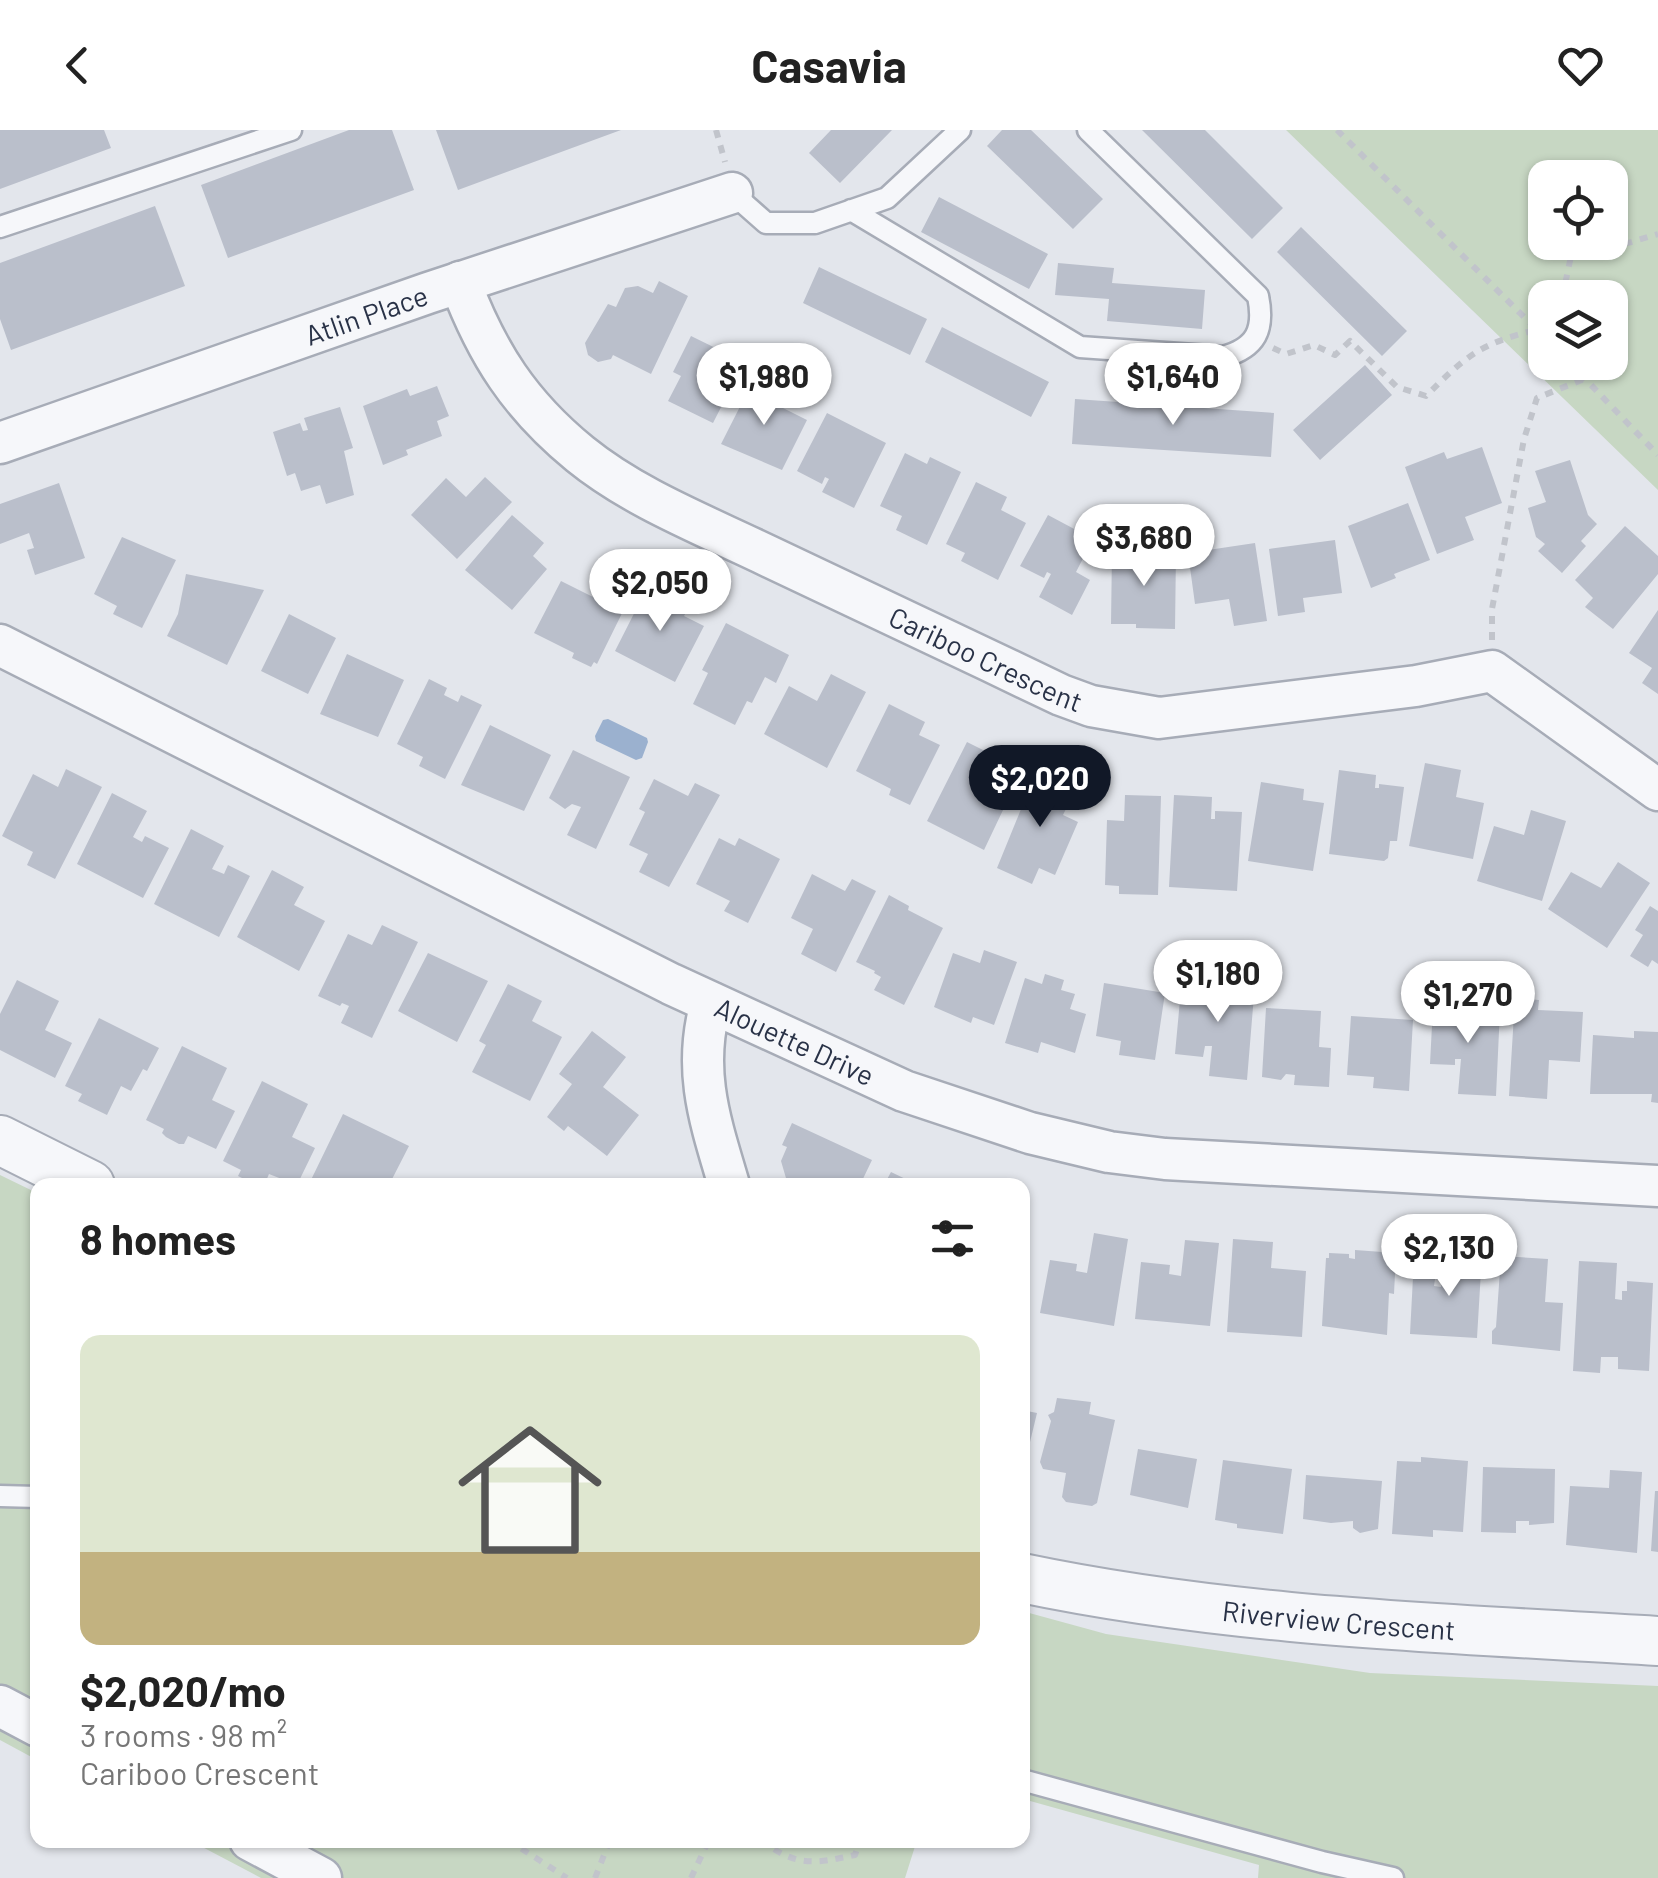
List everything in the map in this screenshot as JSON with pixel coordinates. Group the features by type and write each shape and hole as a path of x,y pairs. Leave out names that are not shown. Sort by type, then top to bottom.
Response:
{"street":[{"name":"Atlin Place","path":"0,443 460,282 732,194"},
{"name":"Cariboo Crescent","path":"460,282 480,334 523,399 581,455 608,474 696,521 1076,700 1159,718 1416,686 1492,671"},
{"name":"Alouette Drive","path":"0,645 710,1003 920,1097 1030,1134 1109,1152 1184,1160 1658,1186"},
{"path":"1492,671 1658,790"},
{"path":"710,1003 702,1035 704,1090 727,1178"},
{"path":"0,1140 76,1178"},
{"name":"Riverview Crescent","path":"1030,1579 1173,1605 1274,1616 1658,1642"},
{"path":"0,1706 30,1722"},
{"path":"265,1848 322,1878"}],"lane":[{"path":"0,227 291,130"},
{"path":"732,194 766,223 815,223 887,198 960,130"},
{"path":"851,210 1080,347 1223,358 1244,352 1259,332 1262,314 1258,296 1088,130"},
{"path":"0,1496 30,1497"},
{"path":"1030,1782 1393,1878"}],"path":[{"path":"1337,130 1528,322"},
{"path":"1628,243 1649,240 1658,234"},
{"path":"1253,339 1286,354 1314,346 1335,355 1350,341 1397,387 1426,396 1460,362 1498,339 1528,332"},
{"path":"1492,671 1492,609 1524,438 1536,398 1581,380"},
{"path":"1585,380 1658,455"},
{"path":"520,1848 567,1878"},
{"path":"595,1878 607,1848"},
{"path":"691,1878 705,1848"},
{"path":"771,1848 811,1864 855,1855 857,1848"}],"green space":[{"path":"1286,130 1658,130 1658,490 1544,380 1628,380 1628,280 1528,280 1528,364"},
{"path":"0,1175 30,1190 30,1756 0,1740"},
{"path":"1030,1613 1106,1634 1370,1673 1658,1686 1658,1878 1258,1878 1259,1865 1030,1801"},
{"path":"204,1848 914,1848 905,1878 261,1878"}],"water":[{"path":"783,361 802,367 808,374 808,386 787,391 768,379 768,366"},
{"path":"603,720 647,738 642,758 636,760 596,741"}],"building":[{"path":"0,130 104,130 111,148 0,189"},
{"path":"349,130 392,130 414,190 228,258 201,185"},
{"path":"436,130 621,130 458,190"},
{"path":"831,130 892,130 840,183 809,153"},
{"path":"1002,130 1031,130 1103,199 1073,229 987,146"},
{"path":"1142,130 1205,130 1283,208 1252,239"},
{"path":"939,197 1048,254 1029,289 921,232"},
{"path":"155,206 185,286 11,350 0,319 0,263"},
{"path":"1301,227 1407,331 1382,356 1277,252"},
{"path":"1058,263 1114,268 1112,283 1205,290 1202,329 1107,321 1109,299 1055,295"},
{"path":"819,267 927,319 910,355 803,303"},
{"path":"659,281 688,296 651,374 613,355 598,362 588,355 585,343 608,304 616,307 625,288 638,286 653,293"},
{"path":"942,327 1049,382 1031,417 925,362"},
{"path":"691,336 744,362 713,423 668,401 681,376 673,372"},
{"path":"1365,365 1392,395 1320,460 1293,430"},
{"path":"753,381 786,398 781,407 807,420 782,470 721,444"},
{"path":"437,386 449,416 437,421 442,436 406,450 408,455 383,465 363,406 407,389 410,396"},
{"path":"1075,399 1274,413 1271,457 1072,444"},
{"path":"340,407 353,448 344,451 354,495 326,504 320,485 301,491 295,473 287,476 273,432 300,423 303,431 308,430 304,418"},
{"path":"827,413 886,443 854,508 822,492 829,479 825,477 822,484 797,471"},
{"path":"1482,447 1502,503 1465,517 1474,540 1437,554 1405,467 1444,452 1447,459"},
{"path":"905,453 927,464 930,457 961,472 927,545 896,530 902,516 880,506"},
{"path":"1570,460 1588,515 1597,524 1581,541 1586,546 1562,573 1538,551 1545,544 1536,537 1528,508 1546,502 1535,471"},
{"path":"485,477 512,502 457,559 411,515 446,478 466,497"},
{"path":"976,482 1007,497 1001,510 1026,523 998,580 961,561 965,553 946,544"},
{"path":"59,483 85,558 35,575 27,550 34,548 29,533 0,544 0,504"},
{"path":"1408,503 1430,560 1371,588 1348,526"},
{"path":"512,515 544,543 533,556 547,569 512,610 465,570"},
{"path":"1048,515 1093,539 1076,572 1090,580 1072,615 1039,597 1051,574 1047,572 1044,578 1020,566"},
{"path":"1625,526 1658,556 1658,574 1613,629 1585,607 1593,598 1575,580"},
{"path":"122,537 176,560 142,628 113,614 117,606 94,594"},
{"path":"1335,540 1342,593 1303,598 1305,612 1278,616 1269,549"},
{"path":"1255,543 1267,621 1234,626 1229,599 1195,604 1188,553"},
{"path":"1112,551 1176,552 1175,629 1111,624"},
{"path":"186,574 264,590 227,665 167,636 178,614"},
{"path":"601,580 631,595 597,664 594,662 591,667 572,658 574,653 534,633 561,581 593,597"},
{"path":"649,584 690,605 684,616 704,626 675,682 615,651"},
{"path":"1658,610 1658,694 1642,683 1652,668 1629,653"},
{"path":"289,614 336,638 308,694 261,671"},
{"path":"726,623 789,655 776,683 765,677 735,725 693,704 708,673 702,670"},
{"path":"347,654 404,680 378,737 320,714"},
{"path":"831,674 866,692 827,768 764,734 789,686 817,701"},
{"path":"429,679 447,688 444,695 458,702 461,695 482,705 445,779 419,766 423,757 397,744"},
{"path":"889,704 925,722 919,735 940,745 910,805 889,795 891,789 856,771"},
{"path":"490,725 551,755 524,811 461,785"},
{"path":"967,742 999,758 985,785 996,790 1000,782 1013,789 984,850 927,821"},
{"path":"573,750 630,777 596,849 567,835 581,807 572,804 565,809 549,798"},
{"path":"1425,763 1461,770 1456,797 1484,803 1473,859 1409,846"},
{"path":"66,769 102,787 55,879 27,865 33,852 2,836 33,774 58,787"},
{"path":"1037,770 1076,788 1063,815 1078,822 1055,875 1039,868 1032,884 997,868"},
{"path":"1339,770 1376,775 1375,788 1379,784 1404,787 1397,841 1390,841 1384,861 1329,854"},
{"path":"654,779 688,796 695,783 720,795 669,887 639,872 648,854 629,845 645,812 639,809"},
{"path":"1261,782 1304,789 1303,800 1324,803 1313,871 1248,861"},
{"path":"112,793 147,811 133,837 142,842 145,836 169,848 143,898 77,864"},
{"path":"1125,795 1161,796 1158,895 1119,894 1119,886 1105,885 1107,820 1124,821"},
{"path":"1174,795 1212,797 1211,819 1215,819 1215,811 1242,812 1237,891 1169,887"},
{"path":"1531,810 1566,821 1542,901 1477,881 1494,826 1524,835"},
{"path":"191,829 224,846 212,869 224,874 228,865 250,876 219,937 154,904"},
{"path":"719,838 735,846 739,838 780,859 748,923 724,911 730,901 696,884"},
{"path":"1618,862 1650,883 1607,948 1548,909 1571,872 1601,888"},
{"path":"272,870 304,887 294,905 325,921 299,971 237,937"},
{"path":"812,874 845,891 852,879 876,891 836,972 801,954 813,929 791,918"},
{"path":"889,895 943,928 904,1005 874,990 881,977 856,962"},
{"path":"1650,906 1658,911 1658,964 1652,960 1648,967 1630,956 1643,935 1635,930"},
{"path":"382,925 418,942 372,1038 341,1023 349,1006 318,996 348,934 372,945"},
{"path":"984,950 1017,962 994,1025 973,1017 971,1023 934,1007 953,953 980,963"},
{"path":"428,953 488,981 457,1042 398,1011"},
{"path":"1045,974 1064,980 1061,990 1075,994 1070,1009 1086,1014 1075,1053 1041,1042 1038,1053 1005,1043 1025,978 1042,984"},
{"path":"1196,978 1255,983 1247,1080 1209,1076 1212,1046 1205,1046 1203,1057 1175,1054 1181,989 1195,990"},
{"path":"17,980 59,1001 45,1030 72,1043 55,1078 0,1050 0,1014"},
{"path":"1104,983 1165,993 1155,1060 1119,1055 1121,1041 1096,1036"},
{"path":"508,984 542,1001 532,1021 562,1037 530,1101 472,1072 486,1045 479,1041"},
{"path":"1515,998 1539,1000 1538,1010 1583,1012 1580,1062 1549,1060 1547,1099 1509,1096"},
{"path":"1433,1006 1500,1010 1496,1096 1458,1094 1461,1059 1455,1059 1455,1065 1430,1064"},
{"path":"1266,1008 1321,1011 1319,1047 1331,1048 1329,1087 1294,1085 1295,1075 1286,1074 1281,1080 1262,1077"},
{"path":"1351,1016 1413,1020 1409,1091 1373,1088 1374,1077 1347,1075"},
{"path":"99,1018 159,1048 131,1091 121,1086 107,1115 78,1101 82,1094 65,1086"},
{"path":"592,1031 626,1057 603,1087 639,1115 607,1156 568,1126 564,1131 547,1117 572,1084 559,1074"},
{"path":"1634,1031 1658,1032 1658,1103 1651,1102 1652,1094 1590,1094 1593,1035 1634,1038"},
{"path":"182,1046 227,1068 212,1100 235,1111 216,1149 188,1136 184,1144 179,1144 162,1133 164,1129 146,1120"},
{"path":"262,1081 308,1104 292,1137 315,1148 300,1178 269,1174 267,1178 242,1178 238,1176 241,1170 223,1161"},
{"path":"343,1114 409,1146 393,1178 312,1178"},
{"path":"792,1123 872,1160 863,1178 786,1178 781,1161 787,1147 782,1145"},
{"path":"1094,1233 1128,1239 1114,1326 1040,1313 1050,1260 1077,1264 1076,1271 1087,1273"},
{"path":"1233,1239 1273,1242 1271,1268 1306,1271 1302,1337 1227,1332"},
{"path":"1185,1240 1219,1243 1210,1326 1135,1319 1141,1262 1170,1265 1169,1274 1181,1276"},
{"path":"1355,1250 1396,1253 1387,1335 1322,1326 1326,1258 1329,1253 1349,1254 1349,1258 1355,1259"},
{"path":"1444,1252 1482,1254 1477,1338 1410,1334 1413,1277 1435,1279 1434,1286 1441,1287"},
{"path":"1501,1256 1548,1259 1545,1302 1563,1303 1560,1351 1492,1344"},
{"path":"1579,1261 1617,1263 1615,1299 1622,1300 1627,1281 1653,1283 1649,1371 1618,1369 1618,1357 1601,1357 1600,1373 1573,1371"},
{"path":"1057,1398 1091,1402 1089,1414 1115,1420 1097,1503 1092,1506 1066,1502 1062,1497 1066,1473 1043,1469 1040,1462 1051,1421 1048,1415 1054,1412"},
{"path":"1030,1412 1037,1413 1030,1442"},
{"path":"1138,1449 1197,1459 1188,1508 1130,1495"},
{"path":"1421,1457 1468,1461 1463,1532 1433,1530 1433,1537 1392,1534 1397,1461 1421,1462"},
{"path":"1223,1460 1292,1469 1283,1534 1237,1528 1237,1524 1215,1520"},
{"path":"1483,1467 1555,1469 1554,1523 1529,1525 1529,1521 1516,1521 1516,1533 1481,1532"},
{"path":"1610,1470 1642,1472 1637,1553 1566,1545 1570,1486 1609,1488"},
{"path":"1306,1475 1382,1481 1378,1529 1360,1533 1353,1528 1353,1521 1303,1519"},
{"path":"1658,1491 1658,1552 1651,1551"}]}
